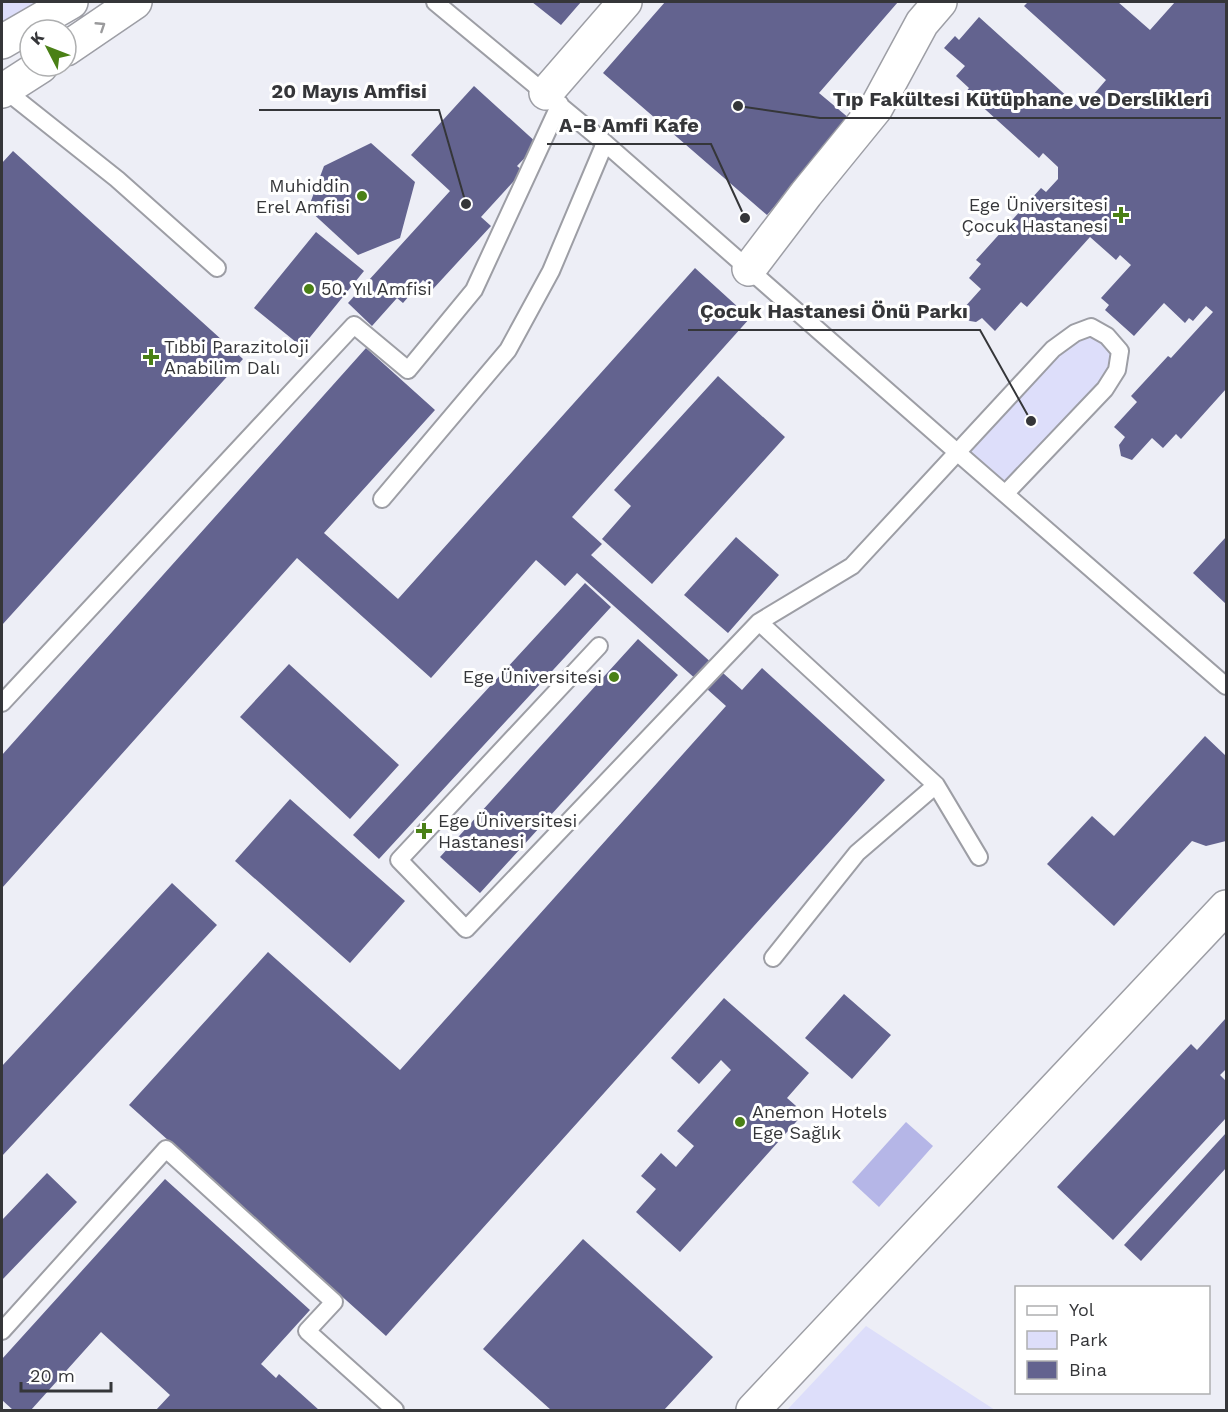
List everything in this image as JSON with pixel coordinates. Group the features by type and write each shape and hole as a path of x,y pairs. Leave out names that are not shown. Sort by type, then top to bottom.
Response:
{"street":[{"path":"2,42 71,2"},
{"path":"78,41 135,2"},
{"path":"553,99 625,2"},
{"path":"749,269 876,108 922,22 940,2"},
{"path":"3,91 23,78"},
{"path":"753,1410 1227,907"}],"lane":[{"path":"435,2 605,143 1227,686"},
{"path":"3,91 117,179 217,268"},
{"path":"2,703 354,324 408,370 474,290 553,99"},
{"path":"382,499 508,350 551,271 605,143"},
{"path":"599,646 399,860 466,929 759,622 852,566 1053,349 1075,333 1091,327 1107,336 1120,351 1117,370 1105,389 1005,494"},
{"path":"759,622 936,785 979,857"},
{"path":"772,958 857,853 936,785"},
{"path":"2,1331 166,1149 334,1302 308,1331 395,1410"}],"green space":[{"path":"2,2 38,2 2,26"},
{"path":"1075,333 1107,336 1117,370 1005,494 958,453"},
{"path":"866,1326 995,1410 787,1410"}],"water":[{"path":"906,1122 933,1146 879,1207 852,1182"}],"building":[{"path":"532,2 581,2 561,25"},
{"path":"665,2 898,2 819,93 850,119 767,215 603,73"},
{"name":"Ege Üniversitesi Çocuk Hastanesi","path":"1028,2 1118,2 1150,30 1175,2 1226,2 1226,389 1181,439 1176,434 1163,448 1152,438 1132,460 1121,456 1119,445 1125,437 1114,427 1137,402 1131,396 1168,356 1171,358 1213,312 1206,306 1193,321 1189,318 1185,323 1164,303 1134,336 1105,310 1109,305 1101,298 1131,265 1120,255 1116,260 1090,237 1027,307 1021,302 995,331 982,318 976,322 970,321 963,314 963,309 981,289 969,278 981,264 976,260 1041,188 1046,192 1058,179 1058,167 1043,153 1039,158 966,92 969,88 956,76 965,66 944,48 955,36 959,40 979,17 1081,109 1106,80 1024,6"},
{"path":"474,86 538,144 517,166 523,171 481,217 491,226 433,289 423,280 403,303 397,298 372,326 348,303 450,191 411,155"},
{"name":"Muhiddin Erel Amfisi","path":"371,143 415,182 400,238 358,255 308,209 324,166"},
{"path":"13,151 243,359 2,625 2,163"},
{"name":"50. Yıl Amfisi","path":"316,232 364,271 302,347 254,308"},
{"path":"695,268 750,318 572,517 602,544 591,555 742,690 762,668 885,780 386,1336 129,1105 268,952 400,1070 726,706 577,573 565,586 536,560 431,678 297,558 2,888 2,755 366,348 435,410 324,533 398,599"},
{"path":"718,376 785,437 652,584 602,539 631,506 614,490"},
{"path":"736,537 779,575 728,633 684,595"},
{"path":"1226,537 1226,604 1193,573"},
{"path":"585,583 611,607 379,859 353,835"},
{"path":"638,639 678,675 480,893 440,857"},
{"path":"289,664 399,765 350,819 240,717"},
{"path":"1205,736 1226,756 1226,841 1206,846 1192,841 1114,926 1047,864 1092,816 1114,836"},
{"path":"290,799 405,901 350,963 235,861"},
{"path":"172,883 217,925 2,1156 2,1066"},
{"path":"844,994 891,1035 852,1079 805,1038"},
{"name":"Anemon Hotels Ege Sağlık","path":"724,998 809,1073 787,1098 804,1113 680,1252 636,1212 656,1189 641,1176 661,1153 676,1167 694,1146 677,1131 731,1070 721,1060 699,1084 671,1058"},
{"path":"1226,1018 1226,1069 1220,1075 1226,1081 1226,1118 1113,1240 1057,1187 1191,1044 1197,1050"},
{"path":"1226,1133 1226,1168 1141,1261 1124,1245"},
{"path":"47,1173 77,1202 2,1280 2,1220"},
{"path":"165,1179 310,1310 261,1364 276,1378 279,1374 319,1410 156,1410 170,1395 101,1332 31,1410 13,1410 2,1400 2,1359"},
{"path":"583,1239 713,1357 664,1410 551,1410 483,1349"}],"place":[{"name":"Tıp Fakültesi Kütüphane ve Derslikleri","path":"738,106"},
{"name":"Muhiddin Erel Amfisi","path":"362,196"},
{"name":"20 Mayıs Amfisi","path":"466,204"},
{"name":"Ege Üniversitesi Çocuk Hastanesi","path":"1121,215"},
{"name":"A-B Amfi Kafe","path":"745,218"},
{"name":"50. Yıl Amfisi","path":"309,289"},
{"name":"Tıbbi Parazitoloji Anabilim Dalı","path":"151,357"},
{"name":"Çocuk Hastanesi Önü Parkı","path":"1031,421"},
{"name":"Ege Üniversitesi","path":"614,677"},
{"name":"Ege Üniversitesi Hastanesi","path":"424,831"},
{"name":"Anemon Hotels Ege Sağlık","path":"740,1122"}]}
